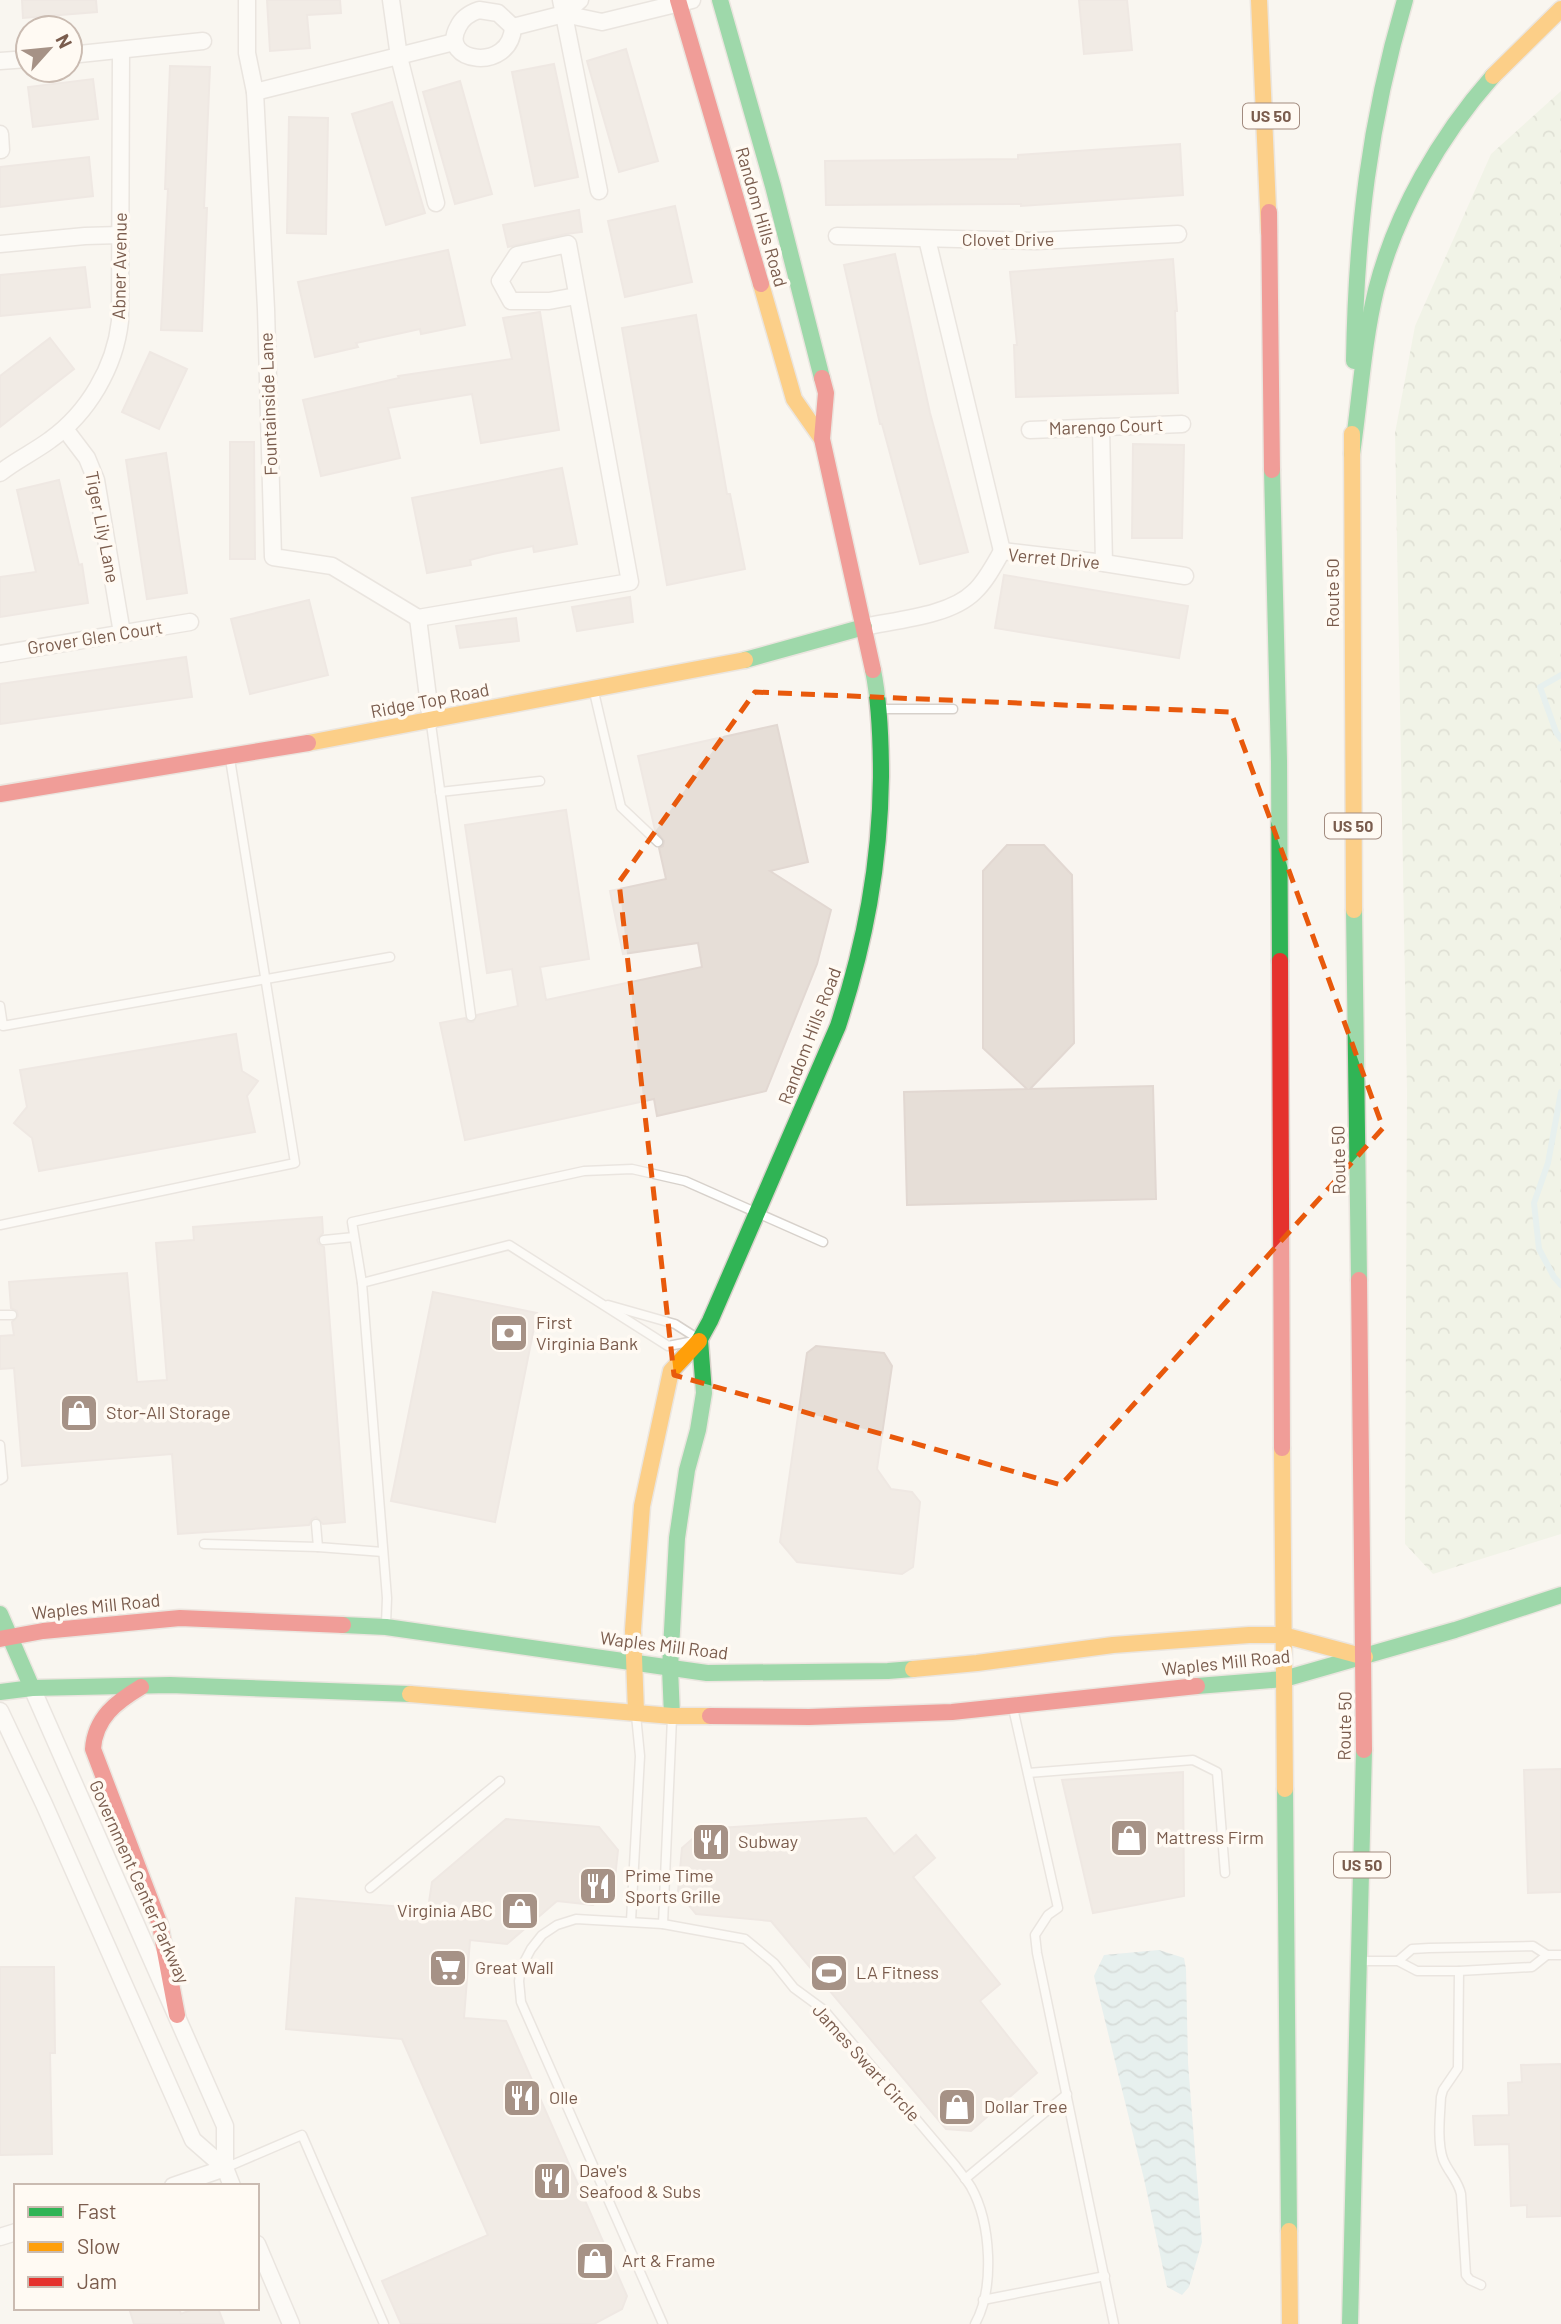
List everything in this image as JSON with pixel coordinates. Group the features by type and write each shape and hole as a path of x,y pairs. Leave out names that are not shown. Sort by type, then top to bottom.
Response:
{"main road":[{"name":"Random Hills Road","path":"636,1712 633,1630 642,1506 671,1371 700,1340 817,1078 853,980 870,908 880,827 881,745 875,680 821,439 827,393 773,186 720,0"},
{"path":"1259,0 1269,232"},
{"name":"US 50","path":"1274,0 1269,232 1274,608 1279,761 1283,1635 1290,2324"},
{"name":"Route 50","path":"1350,2324 1365,1657 1353,831 1352,454 1355,289 1363,192 1381,92 1405,0"},
{"name":"Random Hills Road","path":"683,1 794,399 821,439"},
{"path":"1352,454 1377,289 1409,205 1443,142 1475,96 1514,53 1561,9"},
{"name":"Ridge Top Road","path":"0,794 431,721 734,663 864,628"},
{"name":"Random Hills Road","path":"672,1716 670,1668 677,1538 687,1470 698,1430 704,1393 700,1340"},
{"name":"Waples Mill Road","path":"0,1692 32,1688 144,1685 345,1690 672,1716 891,1716 1284,1679 1365,1657 1561,1595"},
{"name":"Government Center Parkway","path":"0,1614 6,1637 32,1688"},
{"name":"Waples Mill Road","path":"6,1637 180,1618 256,1619 386,1626 670,1668 736,1673 888,1671 1113,1645 1249,1635 1283,1635 1365,1657"},
{"path":"144,1685 122,1697 107,1711 93,1738 93,1749 160,1925 177,2015"}],"street":[{"name":"Fountainside Lane","path":"247,0 247,52 255,92 266,309 273,556 332,566 418,618"},
{"path":"391,0 398,57 436,203"},
{"path":"513,27 580,0"},
{"path":"563,7 602,22 683,1"},
{"path":"563,7 600,191"},
{"path":"479,10 498,13 513,27 513,34 506,47 490,57 467,56 454,43 460,23 479,10"},
{"path":"84,54 203,41"},
{"path":"255,92 454,43"},
{"name":"Abner Avenue","path":"0,473 65,429 95,392 115,348 120,321 121,50"},
{"name":"Clovet Drive","path":"837,236 1037,241 1178,234"},
{"path":"0,244 120,235"},
{"path":"927,239 1002,551"},
{"path":"431,721 418,618 630,582 568,244 517,256 500,281 511,301 549,301 576,296"},
{"name":"Marengo Court","path":"1030,430 1182,424"},
{"path":"1101,427 1104,563"},
{"name":"Tiger Lily Lane","path":"65,429 87,458 96,480 122,633"},
{"name":"Verret Drive","path":"864,628 945,610 972,594 1002,551 1185,576"},
{"name":"Grover Glen Court","path":"0,654 191,622"},
{"name":"Government Center Parkway","path":"32,1688 225,2126 225,2168 231,2184"},
{"name":"Government Center Parkway","path":"0,1711 193,2140 225,2168"},
{"path":"179,2184 225,2168"},
{"path":"259,2249 291,2324"}],"lane":[{"path":"594,689 621,807 658,842"},
{"path":"878,709 953,709"},
{"path":"431,721 471,1016"},
{"path":"0,1226 295,1163 229,757"},
{"path":"440,792 540,780"},
{"path":"0,1006 3,1026 390,957"},
{"path":"386,1626 387,1598 362,1283 352,1222 584,1171 632,1169 685,1181 824,1242"},
{"path":"324,1240 354,1237"},
{"path":"362,1283 509,1245 668,1346 700,1340"},
{"path":"598,1302 675,1324 700,1340"},
{"path":"0,1315 12,1315"},
{"path":"0,1445 4,1478 0,1480"},
{"path":"316,1524 318,1548"},
{"path":"204,1544 383,1552"},
{"path":"1012,1705 1058,1908 1048,1915 1035,1935 1114,2324"},
{"path":"631,1921 640,1756 636,1712"},
{"path":"663,1924 672,1716"},
{"path":"1028,1773 1193,1760 1217,1772 1225,1873"},
{"path":"370,1888 500,1782"},
{"name":"James Swart Circle","path":"663,2324 526,2013 520,1992 521,1968 531,1949 542,1935 558,1925 576,1919 663,1924 745,1939 759,1950 794,1988 824,2010 956,2165 972,2189 981,2216 988,2268 984,2300 975,2324"},
{"path":"1398,1961 1412,1949 1429,1948 1533,1946 1547,1955 1561,1955"},
{"path":"1360,1961 1398,1961 1417,1971 1459,1971 1532,1967 1547,1955"},
{"path":"1459,1971 1458,2068 1441,2097 1441,2151 1458,2182 1461,2194 1466,2274 1470,2280 1481,2285"},
{"path":"965,2179 1067,2094"},
{"path":"225,2168 302,2136 384,2324"},
{"path":"984,2300 1105,2276"}],"highlighted area":[{"path":"755,692 1231,712 1383,1128 1061,1485 674,1375 619,882"}],"green space":[{"path":"1561,91 1561,1534 1433,1574 1405,1544 1407,1092 1395,433 1415,326 1491,154"}],"water":[{"path":"1159,1950 1184,1958 1186,1969 1188,2063 1202,2242 1189,2287 1182,2295 1167,2287 1144,2179 1094,1976 1104,1955"}],"building":[{"path":"22,0 96,0 97,12 23,14"},
{"path":"267,0 340,0 341,13 307,15 310,48 270,51"},
{"path":"1079,0 1127,0 1132,50 1084,54"},
{"path":"626,49 658,161 619,172 587,61"},
{"path":"554,64 578,177 535,186 512,72"},
{"path":"170,66 210,67 202,331 161,330 168,189 165,189"},
{"path":"93,79 98,119 33,127 28,87 84,84 84,80"},
{"path":"460,81 492,194 455,204 423,92"},
{"path":"392,102 425,213 386,225 352,114"},
{"path":"289,117 328,118 326,234 287,233"},
{"path":"1180,144 1183,195 1021,206 826,205 825,161 1018,159 1018,155"},
{"path":"89,157 93,196 0,207 0,167"},
{"path":"675,206 692,282 625,297 608,221"},
{"path":"579,210 582,232 508,247 503,225"},
{"path":"448,250 465,325 421,334 420,329 356,343 358,347 315,357 298,282"},
{"path":"895,254 930,413 968,552 920,564 880,424 844,265"},
{"path":"1173,259 1178,393 1016,397 1014,345 1017,345 1010,272"},
{"path":"85,267 90,307 0,316 0,275"},
{"path":"540,312 559,430 481,443 472,394 388,408 400,458 321,476 303,400 399,378 398,376 512,359 503,318"},
{"path":"696,315 727,494 730,494 745,569 667,585 622,328"},
{"path":"50,338 74,369 0,427 0,376"},
{"path":"150,352 187,369 159,429 122,412"},
{"path":"230,442 254,442 255,559 230,559"},
{"path":"1133,444 1184,445 1182,538 1132,538"},
{"path":"166,453 187,593 147,599 126,460"},
{"path":"562,468 577,544 534,552 533,546 470,560 471,565 427,573 412,498"},
{"path":"59,480 79,565 82,564 88,603 0,617 0,577 36,572 17,490"},
{"path":"1004,575 1188,606 1179,658 995,628"},
{"path":"630,597 633,622 577,631 572,607"},
{"path":"309,600 328,675 250,694 231,619"},
{"path":"516,618 519,641 460,648 456,626"},
{"path":"186,657 192,697 0,724 0,684"},
{"path":"777,725 808,862 770,871 831,910 817,964 766,1091 657,1116 654,1099 465,1140 440,1023 465,1018 468,1022 473,1022 477,1015 518,1006 512,969 487,973 465,825 566,810 589,959 540,967 546,1000 702,967 698,943 623,954 610,891 666,879 659,848 664,841 655,830 638,756"},
{"path":"1007,845 1044,845 1072,875 1074,1043 1030,1089 1153,1086 1156,1199 907,1205 904,1092 1027,1089 983,1048 983,871"},
{"path":"236,1034 242,1071 258,1081 247,1096 255,1132 39,1171 32,1138 14,1123 27,1107 20,1070"},
{"path":"322,1217 323,1233 317,1240 324,1247 345,1522 323,1524 316,1517 309,1525 178,1534 172,1454 22,1466 14,1368 0,1369 0,1336 14,1335 12,1322 18,1316 17,1311 11,1308 9,1282 127,1273 137,1382 167,1380 156,1243 194,1240 193,1227"},
{"path":"433,1292 537,1313 495,1522 391,1501"},
{"path":"816,1346 884,1353 892,1366 877,1469 891,1489 912,1492 920,1502 913,1567 902,1574 797,1562 780,1542 807,1353"},
{"path":"1561,1769 1561,1892 1528,1893 1524,1770"},
{"name":"Mattress Firm","path":"1183,1772 1184,1896 1093,1913 1062,1780"},
{"path":"866,1818 894,1854 916,1835 935,1858 913,1877 1000,1984 980,2001 1037,2073 971,2131 946,2129 771,1921 696,1914 678,1892 682,1848 704,1829"},
{"path":"506,1819 599,1827 618,1850 614,1887 593,1905 557,1901 507,1944 470,1940 464,2018 506,2021 627,2296 622,2309 594,2324 401,2324 382,2281 488,2235 402,2039 286,2029 296,1898 428,1909 432,1882"},
{"path":"0,1967 54,1967 55,2053 50,2053 52,2154 0,2155"},
{"path":"1561,2064 1561,2216 1527,2217 1527,2205 1511,2206 1509,2144 1475,2145 1473,2116 1509,2115 1508,2083 1522,2082 1521,2065"},
{"path":"130,2310 180,2310 181,2314 191,2310 219,2310 224,2324 134,2324"}],"waterway":[{"path":"1561,675 1540,687 1561,739"},
{"path":"1561,1092 1548,1163 1534,1203 1539,1249 1561,1285"}],"traffic: fast":[{"path":"720,0 773,186 822,378"},
{"path":"1354,361 1358,268 1367,179 1382,90 1405,0"},
{"path":"1352,454 1372,310 1395,232 1438,150 1493,76"},
{"path":"1272,470 1279,761 1280,961"},
{"path":"745,660 864,627"},
{"path":"699,1341 838,1026 856,964 874,873 880,810 880,737 873,670"},
{"path":"1354,910 1359,1280"},
{"path":"672,1716 670,1668 677,1538 687,1470 698,1430 704,1393 700,1340"},
{"path":"1197,1686 1284,1679 1455,1630 1561,1595"},
{"path":"0,1614 32,1688"},
{"path":"343,1625 386,1627 707,1673 913,1669"},
{"path":"0,1692 32,1688 170,1685 410,1694"},
{"path":"1350,2324 1364,1750"},
{"path":"1285,1789 1289,2231"}],"traffic: slow":[{"path":"1259,0 1269,232"},
{"path":"1493,76 1561,9"},
{"path":"761,284 794,399 822,439"},
{"path":"1352,434 1354,910"},
{"path":"308,743 745,660"},
{"path":"636,1712 633,1630 642,1506 671,1371 699,1341"},
{"path":"1282,1448 1285,1789"},
{"path":"913,1669 1113,1645 1249,1635 1283,1635 1365,1657"},
{"path":"410,1694 672,1716 710,1716"},
{"path":"1289,2231 1290,2324"}],"traffic: jam":[{"path":"678,0 761,284"},
{"path":"1269,212 1272,470"},
{"path":"822,378 826,393 822,439 873,670"},
{"path":"0,794 308,743"},
{"path":"1280,961 1282,1448"},
{"path":"1359,1280 1364,1750"},
{"path":"0,1639 43,1631 180,1618 343,1625"},
{"path":"710,1716 809,1717 952,1712 1197,1686"},
{"path":"141,1687 108,1712 98,1728 93,1749 160,1925 177,2015"}],"place":[{"name":"First Virginia Bank","path":"509,1333"},
{"name":"Stor-All Storage","path":"79,1413"},
{"name":"Mattress Firm","path":"1129,1838"},
{"name":"Subway","path":"711,1842"},
{"name":"Prime Time Sports Grille","path":"598,1886"},
{"name":"Virginia ABC","path":"520,1911"},
{"name":"Great Wall","path":"448,1968"},
{"name":"LA Fitness","path":"829,1973"},
{"name":"Olle","path":"522,2098"},
{"name":"Dollar Tree","path":"957,2107"},
{"name":"Dave's Seafood & Subs","path":"552,2181"},
{"name":"Art & Frame","path":"595,2261"}]}
